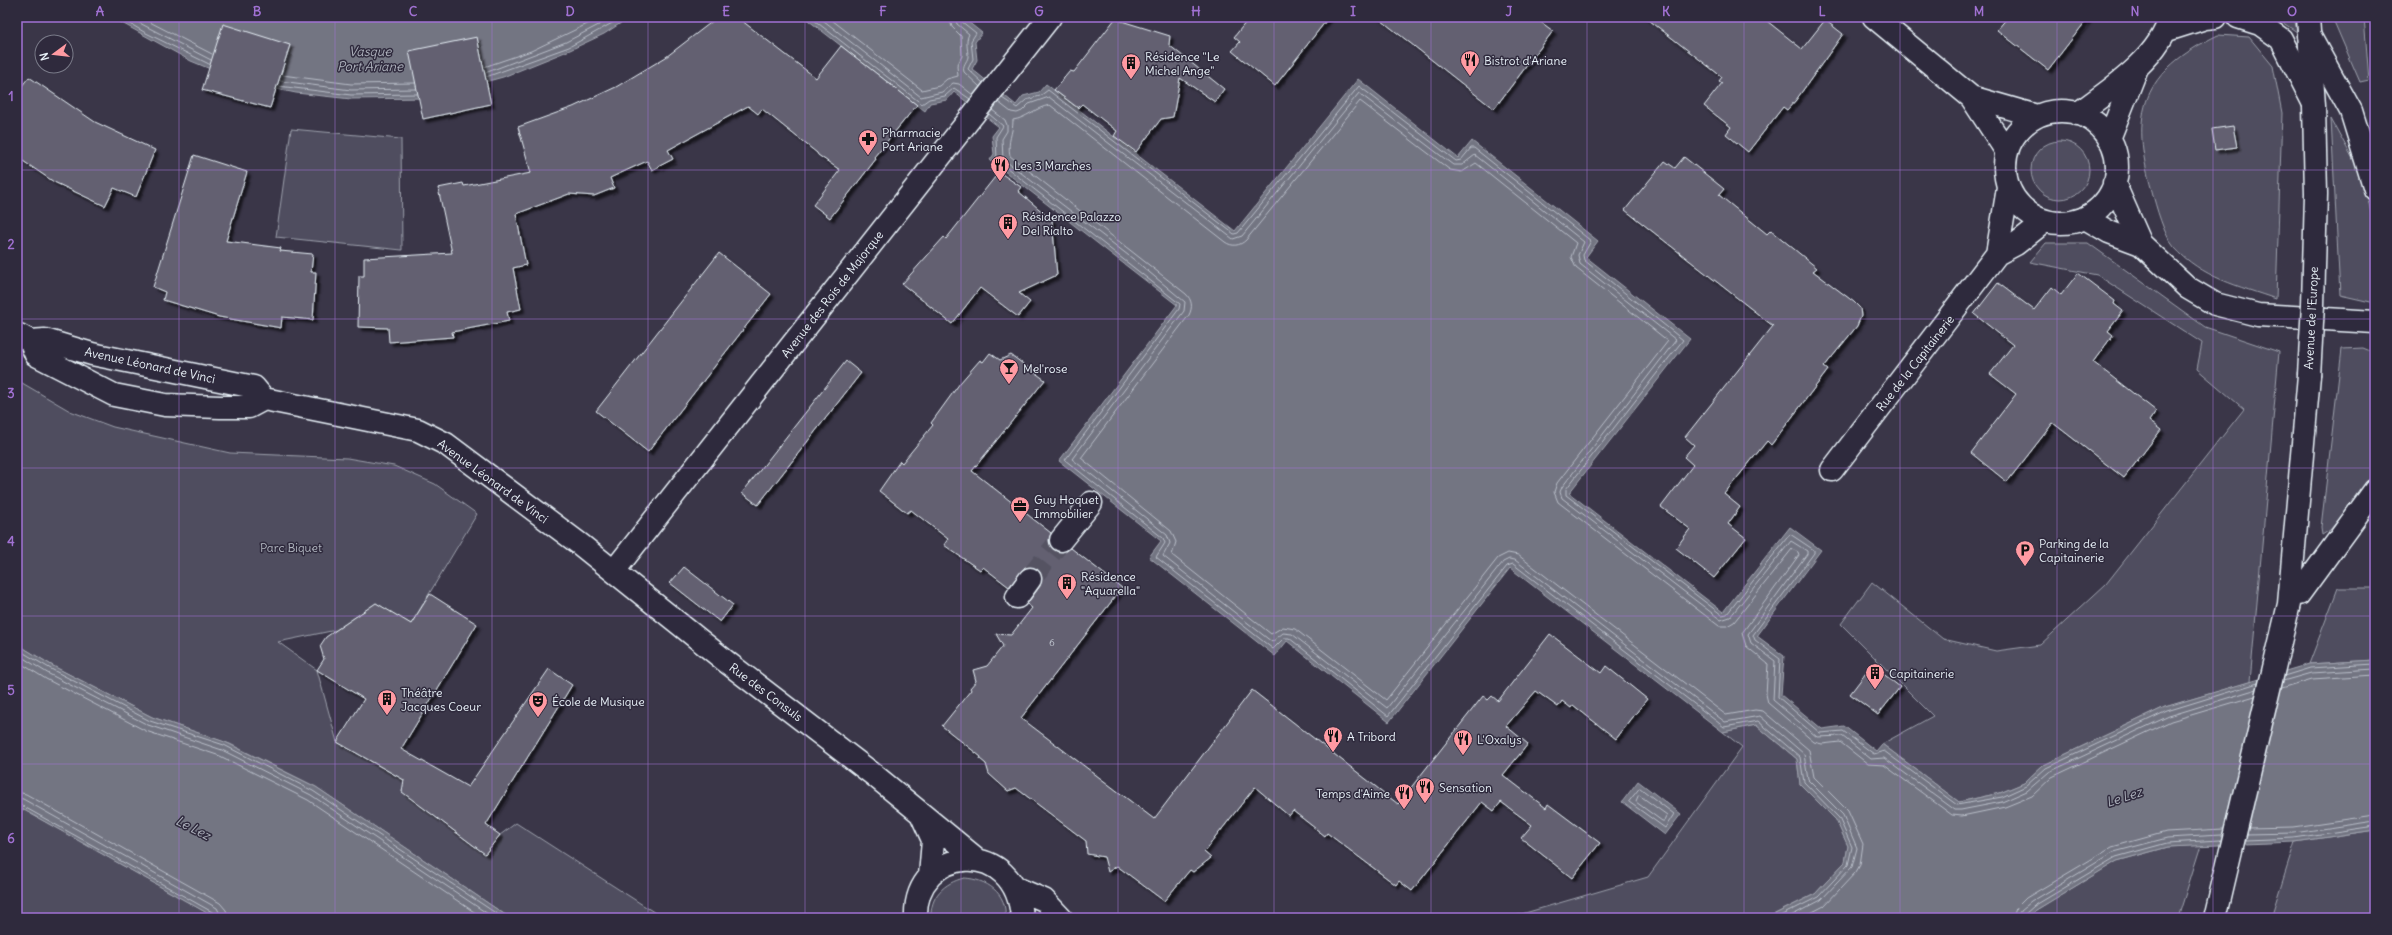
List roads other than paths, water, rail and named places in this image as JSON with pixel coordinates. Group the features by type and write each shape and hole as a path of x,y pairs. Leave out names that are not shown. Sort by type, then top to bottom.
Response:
{"street":[{"name":"Avenue des Rois de Majorque","path":"614,571 1050,17"},
{"path":"1874,17 1971,97 2007,152"},
{"path":"2109,139 2137,68 2168,24 2215,17"},
{"path":"2238,17 2260,24 2281,39 2314,106"},
{"path":"2308,26 2351,111 2375,189"},
{"name":"Avenue de l'Europe","path":"2217,910 2281,643 2294,599 2313,306 2316,194 2314,106 2308,26"},
{"path":"2077,114 2137,68"},
{"path":"1971,97 2037,116"},
{"path":"2050,112 2077,114 2090,120 2109,139 2115,153 2117,168 2114,183 2108,197 2097,210 2084,218 2071,223 2045,222 2029,214 2017,202 2008,188 2004,170 2007,152 2013,137 2024,125 2037,116 2050,112"},
{"path":"2114,183 2141,244"},
{"name":"Rue de la Capitainerie","path":"1997,254 2008,188"},
{"path":"2084,218 2109,232 2141,244 2188,288 2215,304 2258,315 2373,324"},
{"name":"Rue de la Capitainerie","path":"1832,470 1997,254 2016,244 2045,222"},
{"name":"Avenue Léonard de Vinci","path":"24,338 45,340 92,354 254,387 264,399 418,430 466,458 614,571"},
{"name":"Avenue Léonard de Vinci","path":"24,338 36,354 114,395 165,405 220,407 249,407 264,399"},
{"path":"2294,599 2375,490"},
{"path":"1061,540 1091,503"},
{"name":"Rue des Consuls","path":"614,571 728,664 920,811 979,861"},
{"path":"1018,597 1030,579"},
{"name":"Rue des Consuls","path":"920,811 933,840 930,876"},
{"path":"916,918 916,907 921,890 930,876 944,866 961,860 979,861 993,865 1004,873 1016,888 1021,903 1022,918"},
{"path":"1016,888 1044,900 1061,918"}],"water":[{"name":"Vasque Port Ariane","path":"111,17 630,17 604,34 570,50 503,77 427,98 351,99 296,93 242,82 191,61"},
{"name":"Le Lez","path":"804,17 962,17 982,33 975,42 977,60 972,69 1016,105 1023,96 1039,92 1046,84 1235,231 1358,79 1458,158 1472,141 1598,241 1586,257 1690,339 1569,493 1723,612 1790,527 1821,550 1757,636 1784,656 1781,695 1822,729 1844,726 1876,751 1882,744 1959,802 2000,793 2024,783 2043,765 2165,707 2309,664 2375,660 2375,830 2295,842 2168,847 2117,861 2036,910 2026,918 1767,918 1815,894 1845,862 1848,846 1836,820 1800,784 1797,759 1756,725 1723,732 1510,568 1389,722 1287,641 1275,656 1149,557 1161,541 1059,461 1177,305 990,160 994,154 992,136 999,127 954,92 947,100 930,103 925,111"},
{"name":"Le Lez","path":"17,644 53,666 152,717 225,742 316,787 510,918 216,918 17,806"},
{"path":"1638,781 1681,814 1665,835 1622,802"}],"tunnel":[{"path":"1030,579 1061,540"}],"place":[{"name":"Bistrot d'Ariane","path":"1470,77"},
{"name":"Résidence \"Le Michel Ange\"","path":"1131,80"},
{"name":"Pharmacie Port Ariane","path":"868,156"},
{"name":"Les 3 Marches","path":"1000,182"},
{"name":"Résidence Palazzo Del Rialto","path":"1008,240"},
{"name":"Mel'rose","path":"1009,385"},
{"name":"Guy Hoquet Immobilier","path":"1020,523"},
{"name":"Parking de la Capitainerie","path":"2025,567"},
{"name":"Résidence \"Aquarella\"","path":"1067,600"},
{"name":"Capitainerie","path":"1875,690"},
{"name":"Théâtre Jacques Coeur","path":"387,716"},
{"name":"École de Musique","path":"538,718"},
{"name":"A Tribord","path":"1333,753"},
{"name":"L'Oxalys","path":"1463,756"},
{"name":"Sensation","path":"1425,804"},
{"name":"Temps d'Aime","path":"1404,810"}],"park label":[{"name":"Parc Biquet","path":"291,547"}]}
